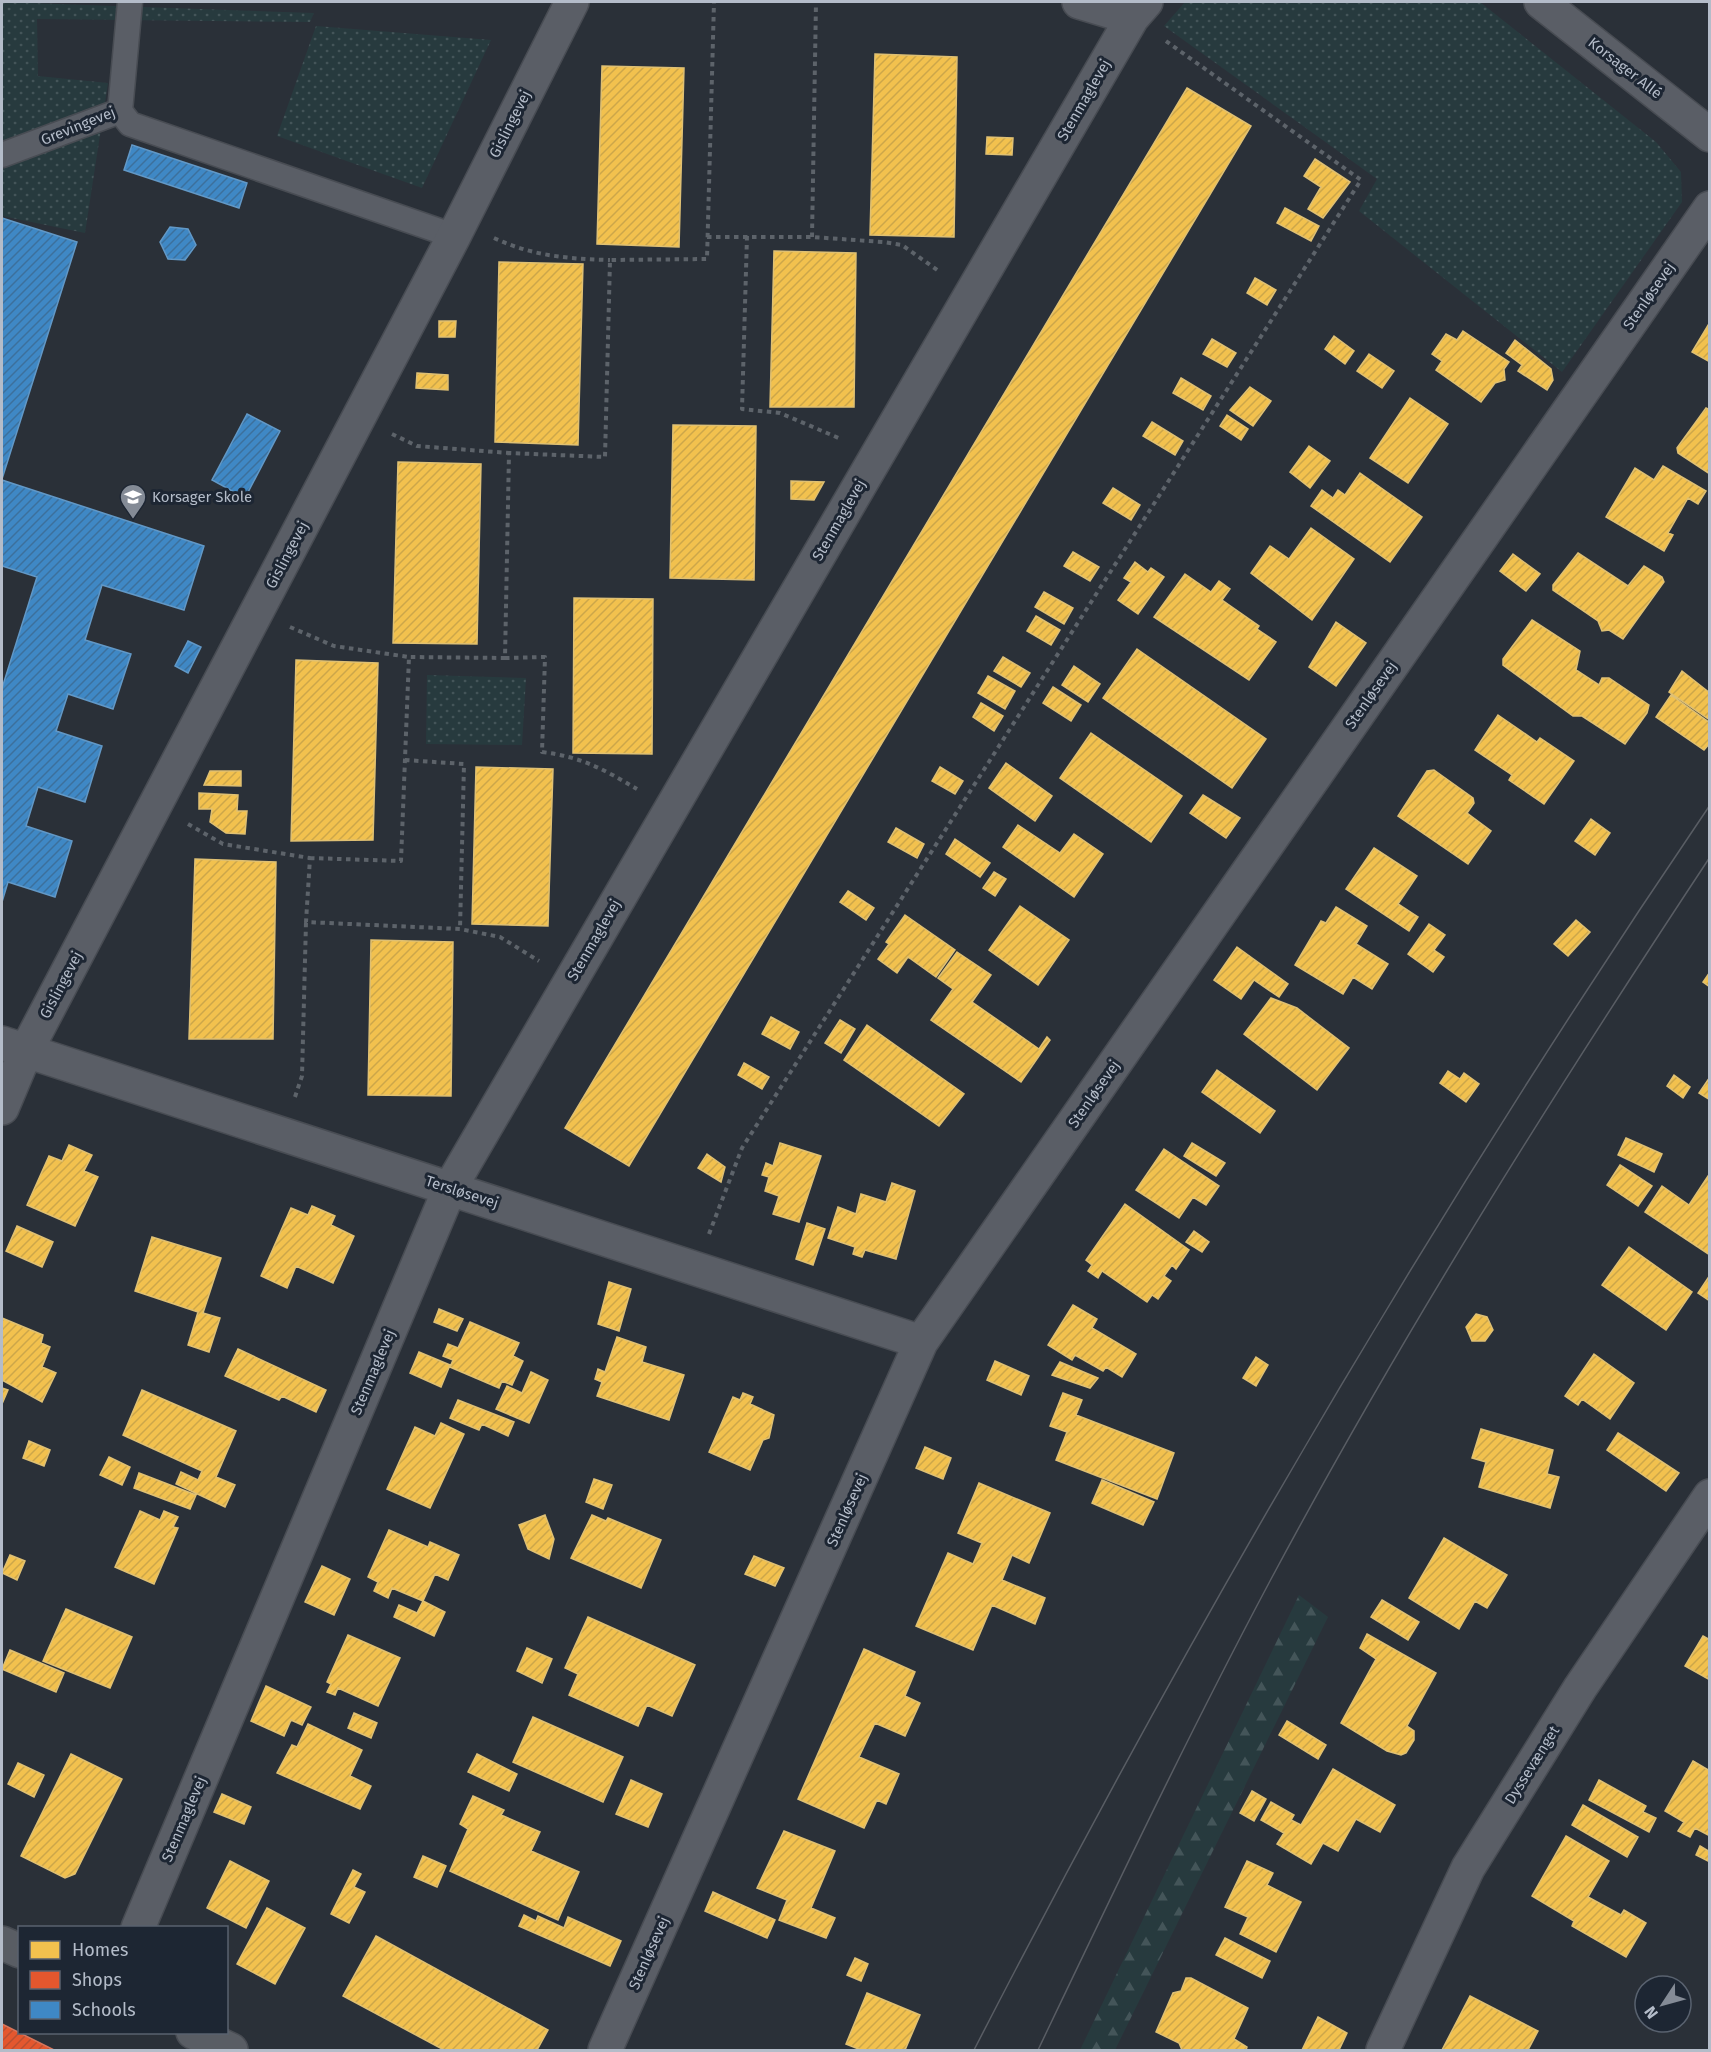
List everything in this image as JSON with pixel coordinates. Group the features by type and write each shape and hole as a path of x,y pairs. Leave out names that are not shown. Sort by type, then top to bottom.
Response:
{"street":[{"name":"Gislingevej","path":"2,1108 14,1047 155,806 359,418 572,2"},
{"path":"1079,2 1139,10"},
{"name":"Korsager Allé","path":"1541,2 1710,135"},
{"name":"Stenmaglevej","path":"139,1926 450,1188 972,291 1139,10"},
{"name":"Stenløsevej","path":"606,2050 921,1342 1710,208"},
{"name":"Tersløsevej","path":"14,1047 921,1342"},
{"name":"Dyssevænget","path":"1383,2050 1468,1868 1580,1688 1710,1496"},
{"path":"2,1943 18,1950"},
{"path":"197,2034 231,2050"}],"lane":[{"name":"Grevingevej","path":"2,155 120,111 130,2"},
{"path":"120,111 130,124 457,229"}],"path":[{"path":"457,229 519,250 567,259 706,259 714,2"},
{"path":"812,237 816,2"},
{"path":"696,1268 742,1148 1361,180 1139,10"},
{"path":"747,236 742,409 780,413 877,455"},
{"path":"707,237 812,237 902,245 972,291"},
{"path":"359,418 417,446 605,458 610,260"},
{"path":"505,658 509,453"},
{"path":"259,607 294,629 334,646 409,657 545,657 542,752 568,755 591,762 671,809"},
{"path":"155,806 223,844 310,858 401,861 409,657"},
{"path":"405,760 464,764 460,929"},
{"path":"282,1133 302,1076 310,858"},
{"path":"306,922 460,929 500,937 571,980"}],"green space":[{"path":"2,2 314,13 310,22 37,19 38,76 108,83 85,233 2,216"},
{"path":"1185,2 1480,2 1656,142 1681,172 1682,202 1562,372 1359,211 1377,179 1164,26"},
{"path":"316,26 491,40 422,188 277,136"},
{"path":"427,675 526,678 522,745 426,744"},
{"path":"1299,1595 1328,1617 1115,2050 1080,2050"}],"building: Homes":[{"path":"875,54 957,57 954,237 870,235"},
{"path":"602,66 684,68 679,247 597,244"},
{"path":"1187,88 1251,126 629,1166 565,1128"},
{"path":"987,137 1013,138 1012,155 986,154"},
{"path":"1315,159 1350,182 1323,218 1308,209 1321,187 1304,176"},
{"path":"1285,208 1319,226 1311,241 1277,223"},
{"path":"774,251 856,253 854,407 770,407"},
{"path":"499,262 583,264 578,445 495,442"},
{"path":"1255,278 1276,290 1267,305 1247,293"},
{"path":"439,321 456,321 455,337 439,337"},
{"path":"1710,322 1710,362 1692,352"},
{"path":"1463,331 1509,362 1504,369 1505,380 1495,383 1481,402 1436,370 1442,361 1432,354 1446,334 1457,340"},
{"path":"1334,336 1354,351 1345,364 1325,349"},
{"path":"1212,339 1236,353 1227,367 1203,354"},
{"path":"1515,340 1551,369 1553,380 1547,390 1518,371 1522,365 1506,353"},
{"path":"1369,354 1394,371 1382,388 1357,371"},
{"path":"417,373 448,375 448,390 416,388"},
{"path":"1181,378 1211,396 1203,410 1173,393"},
{"path":"1250,387 1271,401 1253,426 1230,410"},
{"path":"1410,398 1448,424 1408,483 1370,458"},
{"path":"1706,408 1710,410 1710,474 1678,453 1677,448"},
{"path":"1227,415 1248,429 1241,440 1220,426"},
{"path":"1152,422 1183,441 1175,455 1143,436"},
{"path":"673,425 756,426 754,580 670,578"},
{"path":"1309,446 1330,461 1310,488 1290,472"},
{"path":"398,462 481,464 477,644 393,643"},
{"path":"1663,466 1706,491 1698,504 1688,498 1668,533 1673,535 1664,551 1606,517 1635,468 1654,480"},
{"path":"1360,473 1422,517 1390,562 1311,506 1322,490 1333,498 1338,490 1345,495"},
{"path":"791,481 824,482 814,500 791,499"},
{"path":"1113,488 1140,505 1131,520 1103,503"},
{"path":"1311,528 1354,559 1312,620 1251,573 1270,546 1289,559"},
{"path":"1073,552 1099,567 1090,581 1064,566"},
{"path":"1578,553 1628,586 1644,566 1662,577 1664,582 1623,639 1609,630 1602,631 1598,621 1553,590 1553,585"},
{"path":"1513,554 1540,574 1526,591 1500,571"},
{"path":"1135,562 1148,572 1151,568 1164,577 1138,614 1118,600 1131,582 1124,578"},
{"path":"1185,574 1211,592 1219,581 1230,589 1222,600 1259,626 1257,629 1276,642 1249,680 1154,617"},
{"path":"1044,592 1073,608 1064,624 1035,607"},
{"path":"574,598 653,599 652,754 573,753"},
{"path":"1036,616 1060,630 1051,645 1027,631"},
{"path":"1532,620 1580,651 1576,670 1599,685 1602,678 1609,678 1649,705 1647,713 1625,744 1582,716 1573,716 1503,665 1503,659"},
{"path":"1336,622 1366,643 1336,686 1309,667"},
{"path":"1137,649 1266,739 1232,788 1103,698"},
{"path":"1003,657 1030,673 1021,687 994,671"},
{"path":"296,660 378,663 373,840 291,841"},
{"path":"1074,666 1100,684 1088,702 1062,685"},
{"path":"1682,671 1710,693 1710,720 1669,692"},
{"path":"988,676 1015,691 1005,709 978,693"},
{"path":"1053,687 1081,705 1071,721 1043,703"},
{"path":"1671,695 1710,723 1710,743 1704,750 1656,717"},
{"path":"981,703 1003,716 994,731 973,717"},
{"path":"1498,715 1537,742 1540,738 1574,761 1544,804 1509,780 1512,775 1475,750"},
{"path":"1091,733 1182,796 1151,842 1060,778"},
{"path":"1006,763 1052,796 1035,821 989,788"},
{"path":"476,767 553,769 548,926 472,924"},
{"path":"940,767 963,781 955,794 932,781"},
{"path":"1434,770 1473,798 1474,803 1467,813 1491,831 1468,864 1398,816 1427,771"},
{"path":"210,771 241,771 241,786 204,785"},
{"path":"199,793 238,795 237,811 247,811 245,834 226,833 210,822 212,809 199,809"},
{"path":"1203,795 1240,818 1226,838 1190,813"},
{"path":"1591,819 1610,833 1595,855 1575,841"},
{"path":"1018,825 1060,853 1074,834 1103,854 1074,897 1003,847"},
{"path":"896,828 924,844 917,858 888,842"},
{"path":"955,839 990,863 980,877 946,854"},
{"path":"1374,848 1417,876 1398,904 1418,917 1409,931 1346,889"},
{"path":"195,859 276,862 273,1039 189,1039"},
{"path":"994,872 1006,879 995,896 983,888"},
{"path":"848,891 874,908 866,920 840,902"},
{"path":"1020,906 1069,940 1038,985 989,950"},
{"path":"1336,907 1367,926 1356,944 1388,964 1372,989 1353,977 1343,994 1295,965 1321,921 1326,923"},
{"path":"905,915 955,950 936,977 908,957 897,973 878,959 889,944 886,942"},
{"path":"1576,920 1590,932 1568,956 1554,944"},
{"path":"1429,924 1445,935 1434,950 1444,957 1433,972 1408,954"},
{"path":"371,940 453,942 451,1096 368,1095"},
{"path":"1237,947 1288,984 1279,997 1254,980 1241,999 1214,980"},
{"path":"957,952 991,975 972,1002 1039,1049 1047,1037 1050,1040 1021,1082 931,1020 953,989 938,978"},
{"path":"1710,972 1710,987 1703,982"},
{"path":"1271,998 1297,1008 1349,1048 1317,1090 1244,1034"},
{"path":"771,1017 799,1032 790,1049 762,1034"},
{"path":"840,1020 855,1029 841,1053 825,1043"},
{"path":"867,1025 964,1094 939,1126 844,1060"},
{"path":"744,1063 769,1077 762,1089 738,1075"},
{"path":"1217,1070 1275,1111 1260,1133 1202,1092"},
{"path":"1448,1071 1460,1079 1464,1073 1479,1084 1466,1102 1440,1083"},
{"path":"1674,1075 1690,1087 1683,1098 1667,1086"},
{"path":"1710,1077 1710,1100 1699,1093"},
{"path":"1626,1138 1662,1154 1654,1172 1618,1155"},
{"path":"780,1143 821,1156 799,1222 773,1214 779,1196 765,1191 769,1177 762,1175 766,1163 773,1166"},
{"path":"1192,1143 1225,1163 1216,1176 1184,1156"},
{"path":"69,1145 92,1155 84,1171 98,1177 75,1226 27,1205 49,1156 62,1161"},
{"path":"1164,1149 1219,1186 1206,1205 1193,1197 1179,1218 1136,1190"},
{"path":"707,1154 725,1167 721,1182 698,1168"},
{"path":"1620,1165 1652,1186 1638,1206 1607,1185"},
{"path":"1710,1173 1710,1255 1645,1212 1662,1186 1689,1205"},
{"path":"892,1183 915,1191 896,1259 865,1250 862,1257 853,1254 855,1247 828,1238 838,1207 856,1214 861,1194 886,1202"},
{"path":"1125,1204 1189,1250 1176,1269 1172,1265 1164,1276 1171,1281 1158,1299 1152,1295 1147,1302 1102,1271 1098,1278 1088,1271 1092,1265 1086,1260"},
{"path":"312,1206 335,1216 331,1225 354,1236 333,1283 296,1266 287,1288 261,1276 291,1208 308,1215"},
{"path":"807,1223 825,1229 813,1265 796,1259"},
{"path":"17,1226 53,1242 42,1267 6,1251"},
{"path":"1194,1231 1209,1242 1202,1252 1186,1242"},
{"path":"152,1237 221,1258 203,1313 220,1318 209,1352 188,1345 198,1312 135,1291"},
{"path":"1629,1247 1692,1292 1666,1330 1602,1285"},
{"path":"1710,1275 1710,1301 1698,1293"},
{"path":"609,1282 631,1289 619,1331 598,1324"},
{"path":"1073,1305 1097,1319 1092,1328 1136,1354 1122,1377 1106,1367 1103,1371 1075,1355 1072,1360 1048,1345"},
{"path":"439,1309 463,1319 457,1331 434,1322"},
{"path":"1476,1314 1487,1317 1493,1330 1485,1341 1472,1341 1466,1327"},
{"path":"2,1318 43,1335 41,1343 50,1347 42,1367 56,1373 42,1402 2,1380"},
{"path":"470,1322 519,1343 513,1356 523,1361 512,1385 502,1381 499,1388 450,1367 453,1360 443,1356 448,1344 458,1348"},
{"path":"617,1337 646,1347 642,1362 684,1375 669,1420 597,1396 602,1382 595,1379 598,1369 605,1372"},
{"path":"238,1349 326,1390 316,1412 282,1396 279,1400 225,1376"},
{"path":"419,1352 450,1365 441,1387 410,1373"},
{"path":"1594,1354 1634,1383 1610,1419 1582,1399 1578,1405 1565,1396"},
{"path":"1256,1357 1268,1365 1256,1386 1243,1378"},
{"path":"995,1361 1029,1376 1021,1395 987,1380"},
{"path":"1060,1362 1098,1378 1090,1388 1052,1375"},
{"path":"531,1372 548,1380 529,1423 496,1409 507,1386 522,1393"},
{"path":"2,1388 8,1390 2,1404"},
{"path":"142,1390 236,1431 216,1477 235,1485 225,1507 176,1484 181,1472 198,1480 202,1471 123,1435"},
{"path":"743,1393 753,1397 750,1404 774,1415 769,1438 763,1440 750,1470 709,1452 733,1397 740,1400"},
{"path":"1063,1393 1082,1400 1076,1415 1174,1453 1157,1499 1056,1460 1067,1432 1050,1426"},
{"path":"458,1400 514,1422 508,1436 482,1424 479,1430 450,1418"},
{"path":"441,1423 464,1434 430,1508 387,1489 415,1427 435,1436"},
{"path":"1481,1429 1553,1450 1547,1474 1559,1477 1550,1508 1479,1487 1486,1462 1472,1458"},
{"path":"1618,1433 1679,1473 1666,1491 1607,1450"},
{"path":"29,1441 50,1450 44,1466 23,1458"},
{"path":"925,1447 951,1458 943,1479 916,1468"},
{"path":"109,1457 130,1467 122,1485 100,1475"},
{"path":"139,1473 196,1495 190,1509 134,1488"},
{"path":"594,1479 612,1485 603,1509 586,1502"},
{"path":"1102,1480 1154,1502 1143,1525 1092,1503"},
{"path":"979,1483 1050,1513 1029,1563 1012,1555 1002,1580 1045,1598 1035,1624 992,1605 973,1650 916,1626 948,1553 973,1564 982,1543 958,1533"},
{"path":"140,1511 160,1520 164,1511 178,1517 173,1527 178,1528 154,1584 115,1567"},
{"path":"545,1515 554,1539 549,1559 528,1549 519,1525"},
{"path":"592,1515 606,1521 608,1518 661,1540 641,1588 571,1558"},
{"path":"389,1530 428,1547 430,1542 459,1555 448,1580 435,1574 423,1601 392,1588 388,1598 374,1591 378,1582 368,1577"},
{"path":"1444,1538 1507,1575 1487,1608 1475,1601 1459,1629 1409,1598"},
{"path":"10,1555 25,1561 17,1580 2,1573"},
{"path":"754,1556 784,1568 775,1586 745,1574"},
{"path":"322,1566 350,1579 334,1615 305,1602"},
{"path":"1382,1600 1419,1622 1408,1640 1371,1617"},
{"path":"423,1601 445,1612 434,1636 394,1617 399,1605 417,1613"},
{"path":"66,1609 132,1637 110,1688 43,1661"},
{"path":"588,1617 695,1665 672,1716 647,1705 638,1726 569,1695 578,1674 565,1668"},
{"path":"1367,1634 1436,1673 1407,1726 1414,1731 1414,1740 1406,1753 1401,1755 1387,1751 1341,1723 1376,1659 1360,1648"},
{"path":"348,1635 400,1658 378,1706 338,1688 335,1695 327,1692 331,1684 327,1682"},
{"path":"1703,1636 1710,1640 1710,1680 1685,1666"},
{"path":"527,1648 552,1659 542,1683 517,1671"},
{"path":"864,1649 915,1672 905,1696 920,1703 905,1736 875,1723 859,1757 899,1774 886,1804 877,1800 864,1828 798,1799"},
{"path":"10,1650 64,1673 56,1692 2,1669"},
{"path":"266,1686 311,1707 302,1725 291,1720 284,1736 251,1721"},
{"path":"354,1713 377,1723 371,1738 348,1728"},
{"path":"533,1717 623,1757 603,1802 513,1762"},
{"path":"1287,1721 1326,1745 1318,1759 1279,1735"},
{"path":"308,1724 362,1750 350,1776 371,1786 360,1809 277,1773 292,1745 297,1747"},
{"path":"71,1754 122,1779 75,1874 65,1878 21,1856"},
{"path":"477,1754 517,1774 509,1791 468,1772"},
{"path":"1693,1761 1710,1771 1710,1836 1695,1828 1690,1837 1678,1831 1684,1822 1665,1811"},
{"path":"18,1763 44,1775 34,1797 8,1784"},
{"path":"1333,1769 1395,1805 1380,1832 1356,1819 1338,1851 1323,1843 1311,1864 1277,1844 1284,1833 1261,1820 1271,1802 1294,1815 1291,1820 1301,1825"},
{"path":"631,1780 662,1794 648,1827 616,1814"},
{"path":"1599,1780 1646,1806 1643,1812 1656,1818 1649,1832 1589,1800"},
{"path":"1252,1791 1266,1799 1254,1821 1240,1813"},
{"path":"222,1794 251,1807 244,1824 214,1812"},
{"path":"473,1796 504,1810 501,1815 540,1832 531,1851 579,1872 558,1920 450,1871 468,1829 460,1824"},
{"path":"1583,1805 1638,1837 1627,1857 1572,1825"},
{"path":"784,1831 835,1851 811,1908 835,1918 826,1938 779,1920 787,1900 757,1888"},
{"path":"1566,1836 1609,1861 1588,1897 1621,1915 1624,1910 1646,1923 1626,1957 1572,1926 1574,1921 1532,1896"},
{"path":"1700,1846 1710,1852 1710,1862 1696,1855"},
{"path":"423,1856 446,1866 437,1887 414,1877"},
{"path":"230,1861 269,1881 246,1928 207,1908"},
{"path":"1247,1861 1273,1873 1267,1885 1301,1902 1276,1952 1240,1934 1248,1917 1225,1907"},
{"path":"353,1870 361,1874 354,1887 365,1892 349,1923 331,1914"},
{"path":"713,1892 775,1920 767,1938 705,1911"},
{"path":"267,1908 305,1928 275,1984 237,1964"},
{"path":"524,1915 536,1921 538,1916 564,1928 568,1917 621,1941 610,1966 519,1926"},
{"path":"376,1936 548,2030 537,2050 444,2050 343,1996"},
{"path":"1225,1938 1270,1961 1262,1978 1216,1955"},
{"path":"855,1958 868,1964 861,1981 847,1975"},
{"path":"1186,1978 1191,1978 1248,2008 1234,2039 1247,2047 1246,2050 1182,2050 1179,2043 1156,2032 1173,1993 1181,1991"},
{"path":"867,1993 920,2015 905,2050 861,2050 846,2044"},
{"path":"1470,1996 1538,2031 1528,2050 1442,2050"},
{"path":"1318,2017 1347,2033 1339,2050 1302,2050"}],"building: Shops":[{"path":"2,2024 54,2050 2,2050"}],"building: Schools":[{"path":"132,145 247,183 239,208 124,170"},
{"path":"2,218 77,242 2,479"},
{"path":"170,227 188,229 196,245 185,260 168,259 160,242"},
{"path":"247,414 280,431 245,498 212,480"},
{"path":"2,480 204,546 184,610 102,585 85,640 131,654 113,709 68,694 56,731 102,746 85,802 38,787 26,826 72,841 55,897 8,882 2,902 2,688 37,577 2,566"},
{"path":"188,641 201,647 188,673 175,666"}],"tram line":[{"path":"974,2050 1144,1731 1323,1416 1416,1261 1512,1108 1710,805"},
{"path":"1038,2050 1151,1814 1270,1581 1321,1488 1481,1214 1710,857"}],"place":[{"name":"Korsager Skole","path":"133,520"}]}
